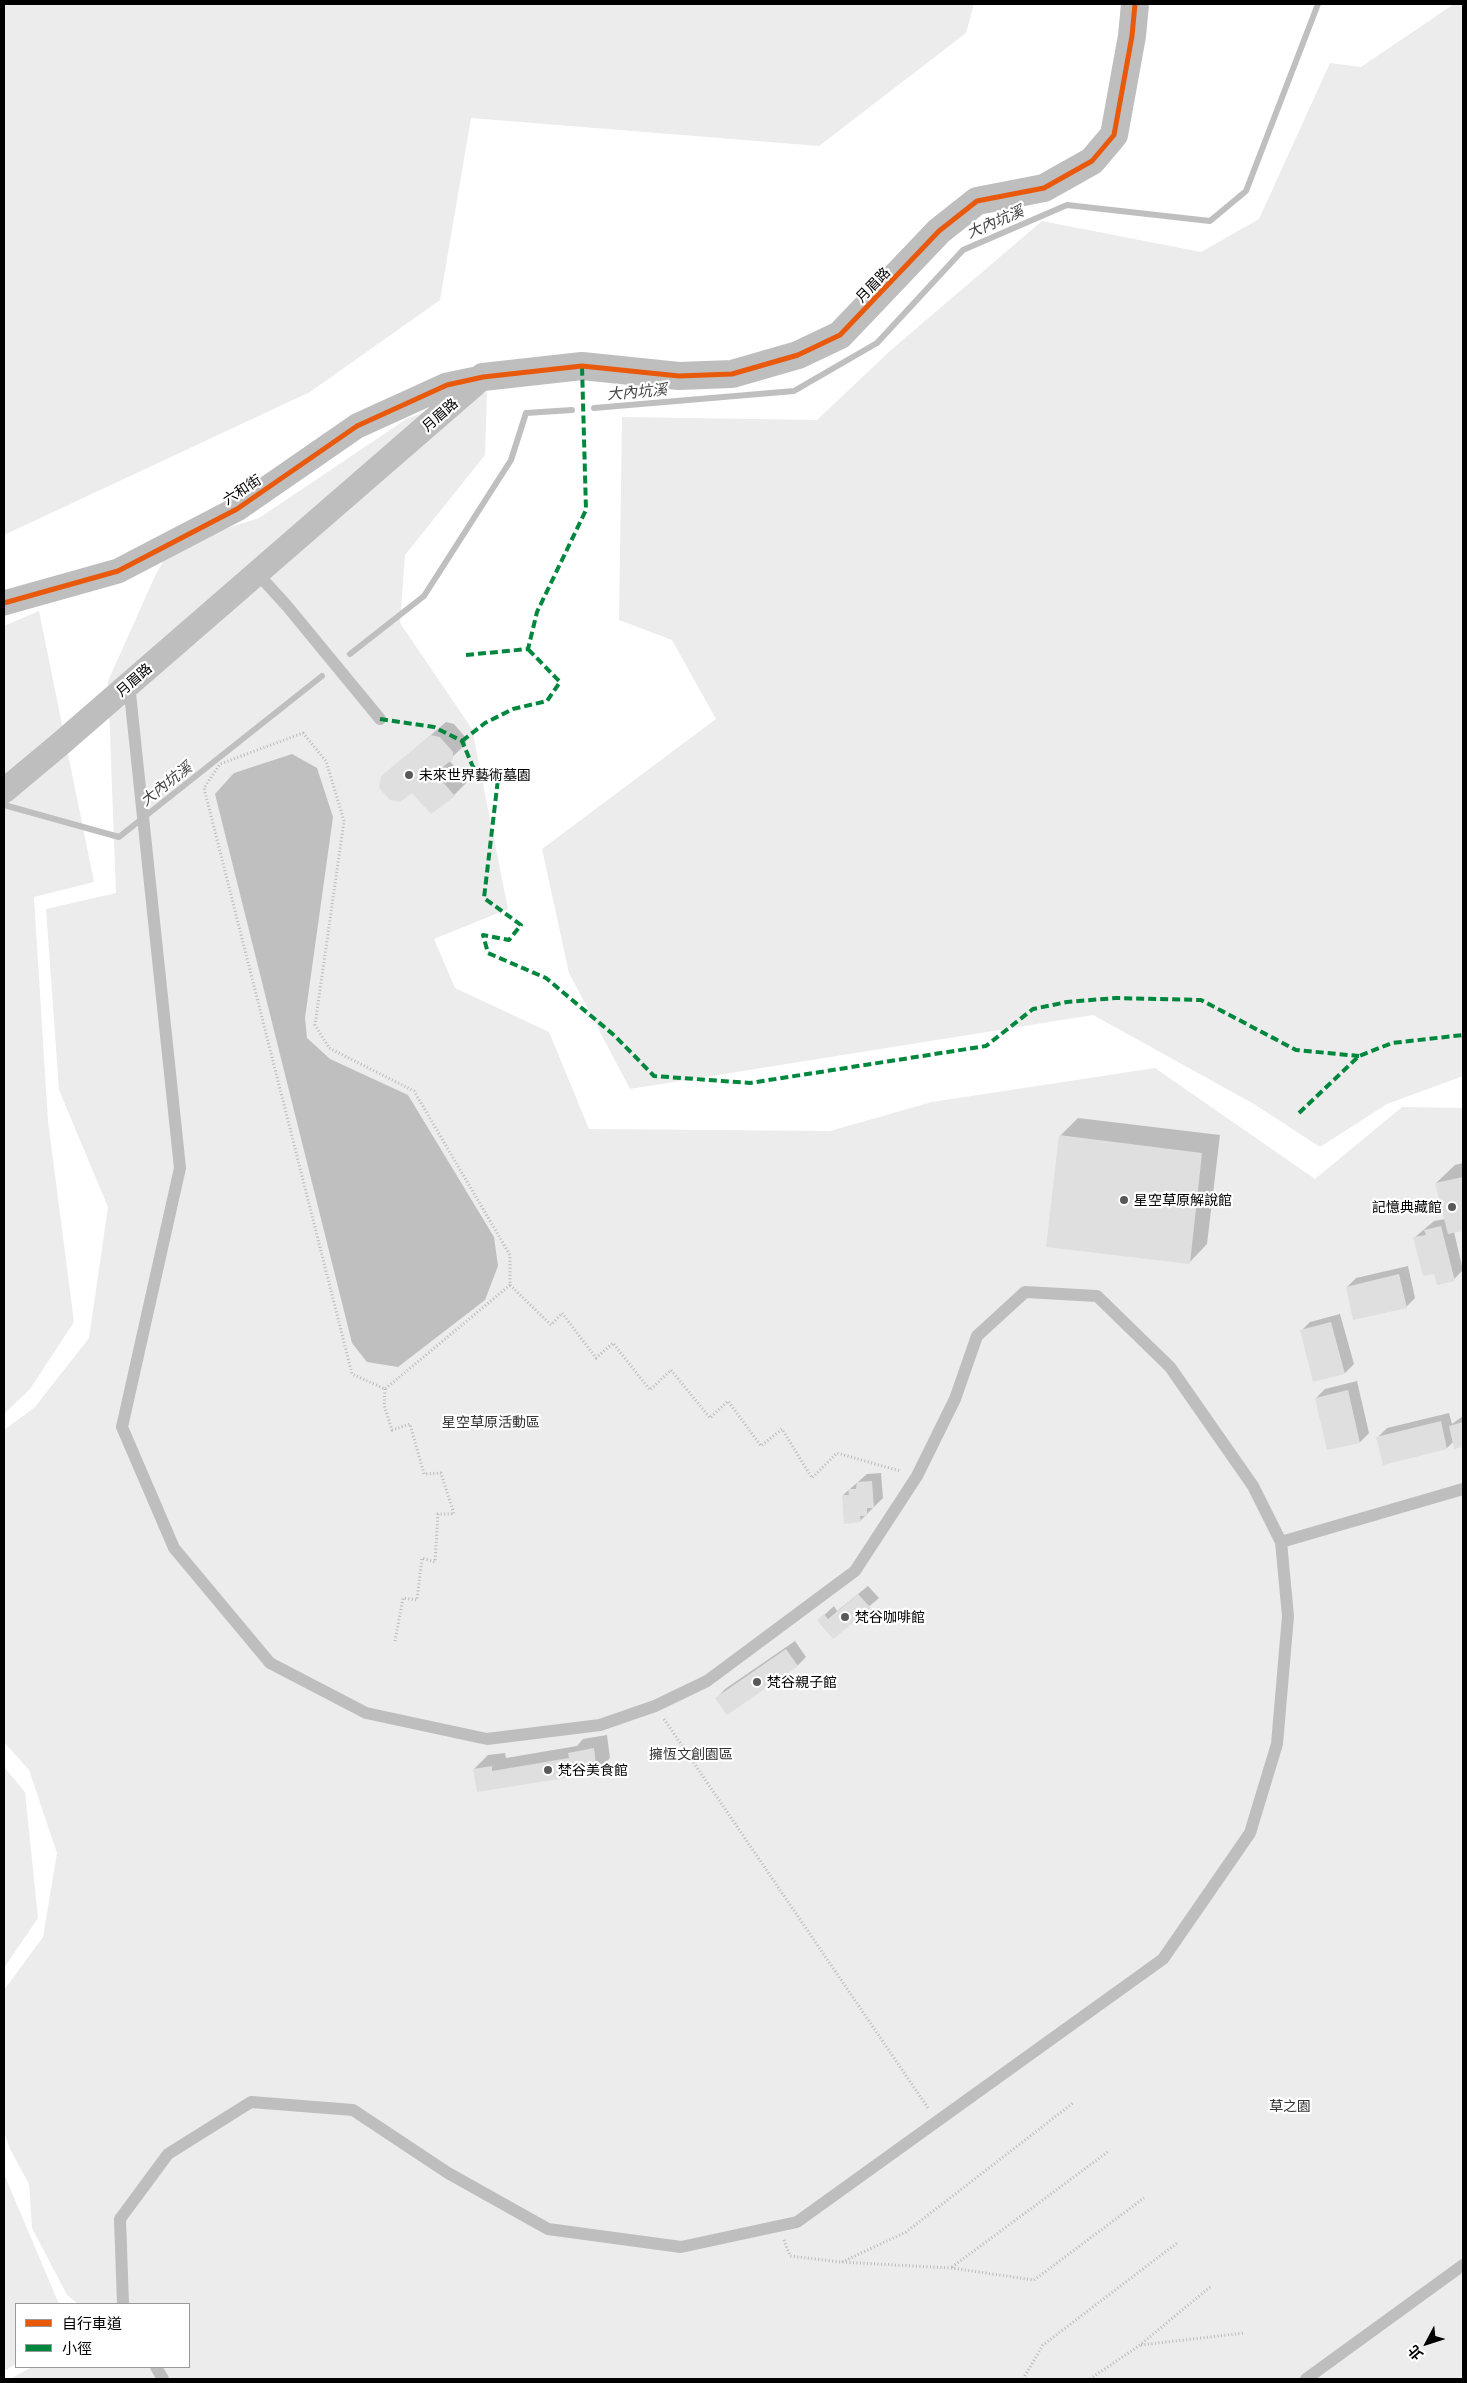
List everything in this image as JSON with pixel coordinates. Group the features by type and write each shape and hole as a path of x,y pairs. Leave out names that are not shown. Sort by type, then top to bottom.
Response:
{"street":[{"name":"月眉路","path":"4,791 484,377 582,366 679,376 732,374 798,355 840,335 938,231 977,201 1044,188 1092,161 1114,135 1132,36 1135,4"},
{"name":"六和街","path":"4,603 118,571 237,509 357,426 448,385 484,377"}],"lane":[{"path":"257,573 287,606 380,719"},
{"path":"123,2303 120,2219 168,2154 251,2102 353,2110 448,2174 548,2229 681,2247 797,2222 1164,1959 1250,1832 1277,1744 1288,1616 1281,1542 1253,1486 1170,1367 1097,1296 1025,1292 977,1336 955,1399 917,1476 855,1571 707,1681 655,1706 600,1725 486,1739 366,1714 270,1663 174,1548 122,1427 180,1168 129,684"},
{"path":"1281,1542 1463,1489"},
{"path":"1306,2379 1463,2265"},
{"path":"157,2368 163,2379"}],"path":[{"path":"385,1389 352,1374 204,788 220,764 303,733 326,761 344,821 315,1025 329,1048 414,1091 510,1255 510,1285 551,1325 562,1313 596,1358 613,1343 650,1390 671,1370 710,1418 728,1401 761,1446 782,1429 812,1478 837,1453 917,1476"},
{"path":"395,1641 402,1598 417,1600 422,1558 435,1562 438,1514 454,1514 441,1472 424,1474 410,1424 392,1430 384,1404 385,1389 510,1285"},
{"path":"655,1706 937,2121"},
{"path":"841,2262 906,2232 1073,2103"},
{"path":"951,2268 1108,2150"},
{"path":"778,2226 790,2256 841,2262 951,2268 1034,2280 1144,2198"},
{"path":"1023,2379 1043,2345 1177,2243"},
{"path":"1090,2379 1140,2345 1210,2287"},
{"path":"1140,2345 1244,2333"}],"green space":[{"path":"4,4 974,4 966,33 819,146 471,118 440,300 310,392 4,535"},
{"path":"1454,4 1463,4 1463,1076 1387,1104 1320,1147 1254,1104 1093,1015 630,1089 569,973 542,849 716,719 672,640 619,620 622,417 817,420 891,350 1042,221 1201,252 1259,219 1330,63 1361,67"},
{"name":"擁恆文創園區","path":"487,392 485,455 405,555 400,623 472,729 508,909 434,939 455,988 549,1032 589,1129 830,1131 932,1102 1155,1068 1315,1179 1402,1107 1463,1108 1463,2379 10,2379 30,2368 190,2368 190,2303 77,2303 67,2295 32,2228 29,2184 10,2149 4,2131 4,1990 43,1937 57,1853 29,1770 4,1742 4,1430 35,1407 89,1338 108,1207 59,1090 46,909 116,893 108,681 155,576 172,546 259,518 408,418"},
{"path":"39,611 94,882 34,897 48,1121 74,1322 30,1389 4,1414 4,626"},
{"path":"4,1767 25,1792 38,1918 4,1968"},
{"path":"4,2174 59,2303 15,2303 15,2365 4,2371"}],"shaded area":[{"path":"292,754 317,768 333,817 305,1018 307,1038 330,1059 408,1095 494,1237 498,1266 485,1300 398,1367 367,1362 352,1343 215,794 234,773"}],"building":[{"name":"未來世界藝術墓園","path":"431,735 440,737 453,752 453,759 435,773 455,796 431,814 412,793 400,802 390,800 379,788 381,776"},
{"name":"星空草原解說館","path":"1059,1135 1202,1153 1190,1264 1046,1247"},
{"name":"記憶典藏館","path":"1463,1177 1463,1231 1448,1234 1435,1183"},
{"path":"1441,1226 1455,1281 1437,1285 1434,1274 1423,1276 1413,1237 1426,1235 1424,1230"},
{"path":"1399,1274 1407,1308 1353,1320 1346,1287"},
{"path":"1331,1322 1345,1374 1313,1382 1300,1330"},
{"path":"1348,1390 1360,1443 1327,1450 1315,1398"},
{"path":"1441,1421 1447,1449 1383,1465 1376,1437"},
{"path":"1463,1422 1463,1447 1454,1449 1449,1426"},
{"path":"872,1481 874,1508 867,1508 867,1516 860,1516 861,1522 844,1524 842,1495 849,1495 848,1489 856,1489 857,1482"},
{"name":"梵谷咖啡館","path":"858,1594 871,1608 833,1639 817,1620 824,1614 828,1619"},
{"name":"梵谷親子館","path":"786,1649 798,1666 727,1715 715,1698"},
{"name":"梵谷美食館","path":"594,1748 597,1773 477,1792 473,1769 492,1766 492,1771 569,1758 568,1753"}],"waterway":[{"name":"大內坑溪","path":"594,408 794,391 877,343 963,250 1067,205 1210,221 1246,191 1318,4"},
{"name":"大內坑溪","path":"350,654 424,596 511,460 526,413 572,410"},
{"name":"大內坑溪","path":"4,805 119,837 322,676"}],"marked path":[{"path":"466,655 528,649 537,612 586,510 582,366"},
{"path":"462,741 485,723 513,709 547,701 560,682 528,649"},
{"path":"380,719 434,727 462,741 473,767 498,779 484,898 521,925 509,940 483,935 488,953 546,978 615,1036 654,1076 750,1083 986,1046 1033,1009 1067,1002 1116,998 1201,1000 1296,1050 1359,1056"},
{"path":"1299,1113 1359,1056 1392,1043 1463,1035"}],"cycle path":[{"path":"4,603 118,571 237,509 357,426 447,385 483,377 582,366 679,376 732,374 798,355 840,335 939,231 977,201 1044,188 1092,161 1114,135 1132,36 1135,4"}],"place":[{"name":"未來世界藝術墓園","path":"409,775"},
{"name":"星空草原解說館","path":"1124,1200"},
{"name":"記憶典藏館","path":"1452,1207"},
{"name":"梵谷咖啡館","path":"845,1617"},
{"name":"梵谷親子館","path":"757,1682"},
{"name":"梵谷美食館","path":"548,1770"}],"park label":[{"name":"星空草原活動區","path":"491,1422"},
{"name":"草之園","path":"1290,2106"}]}
